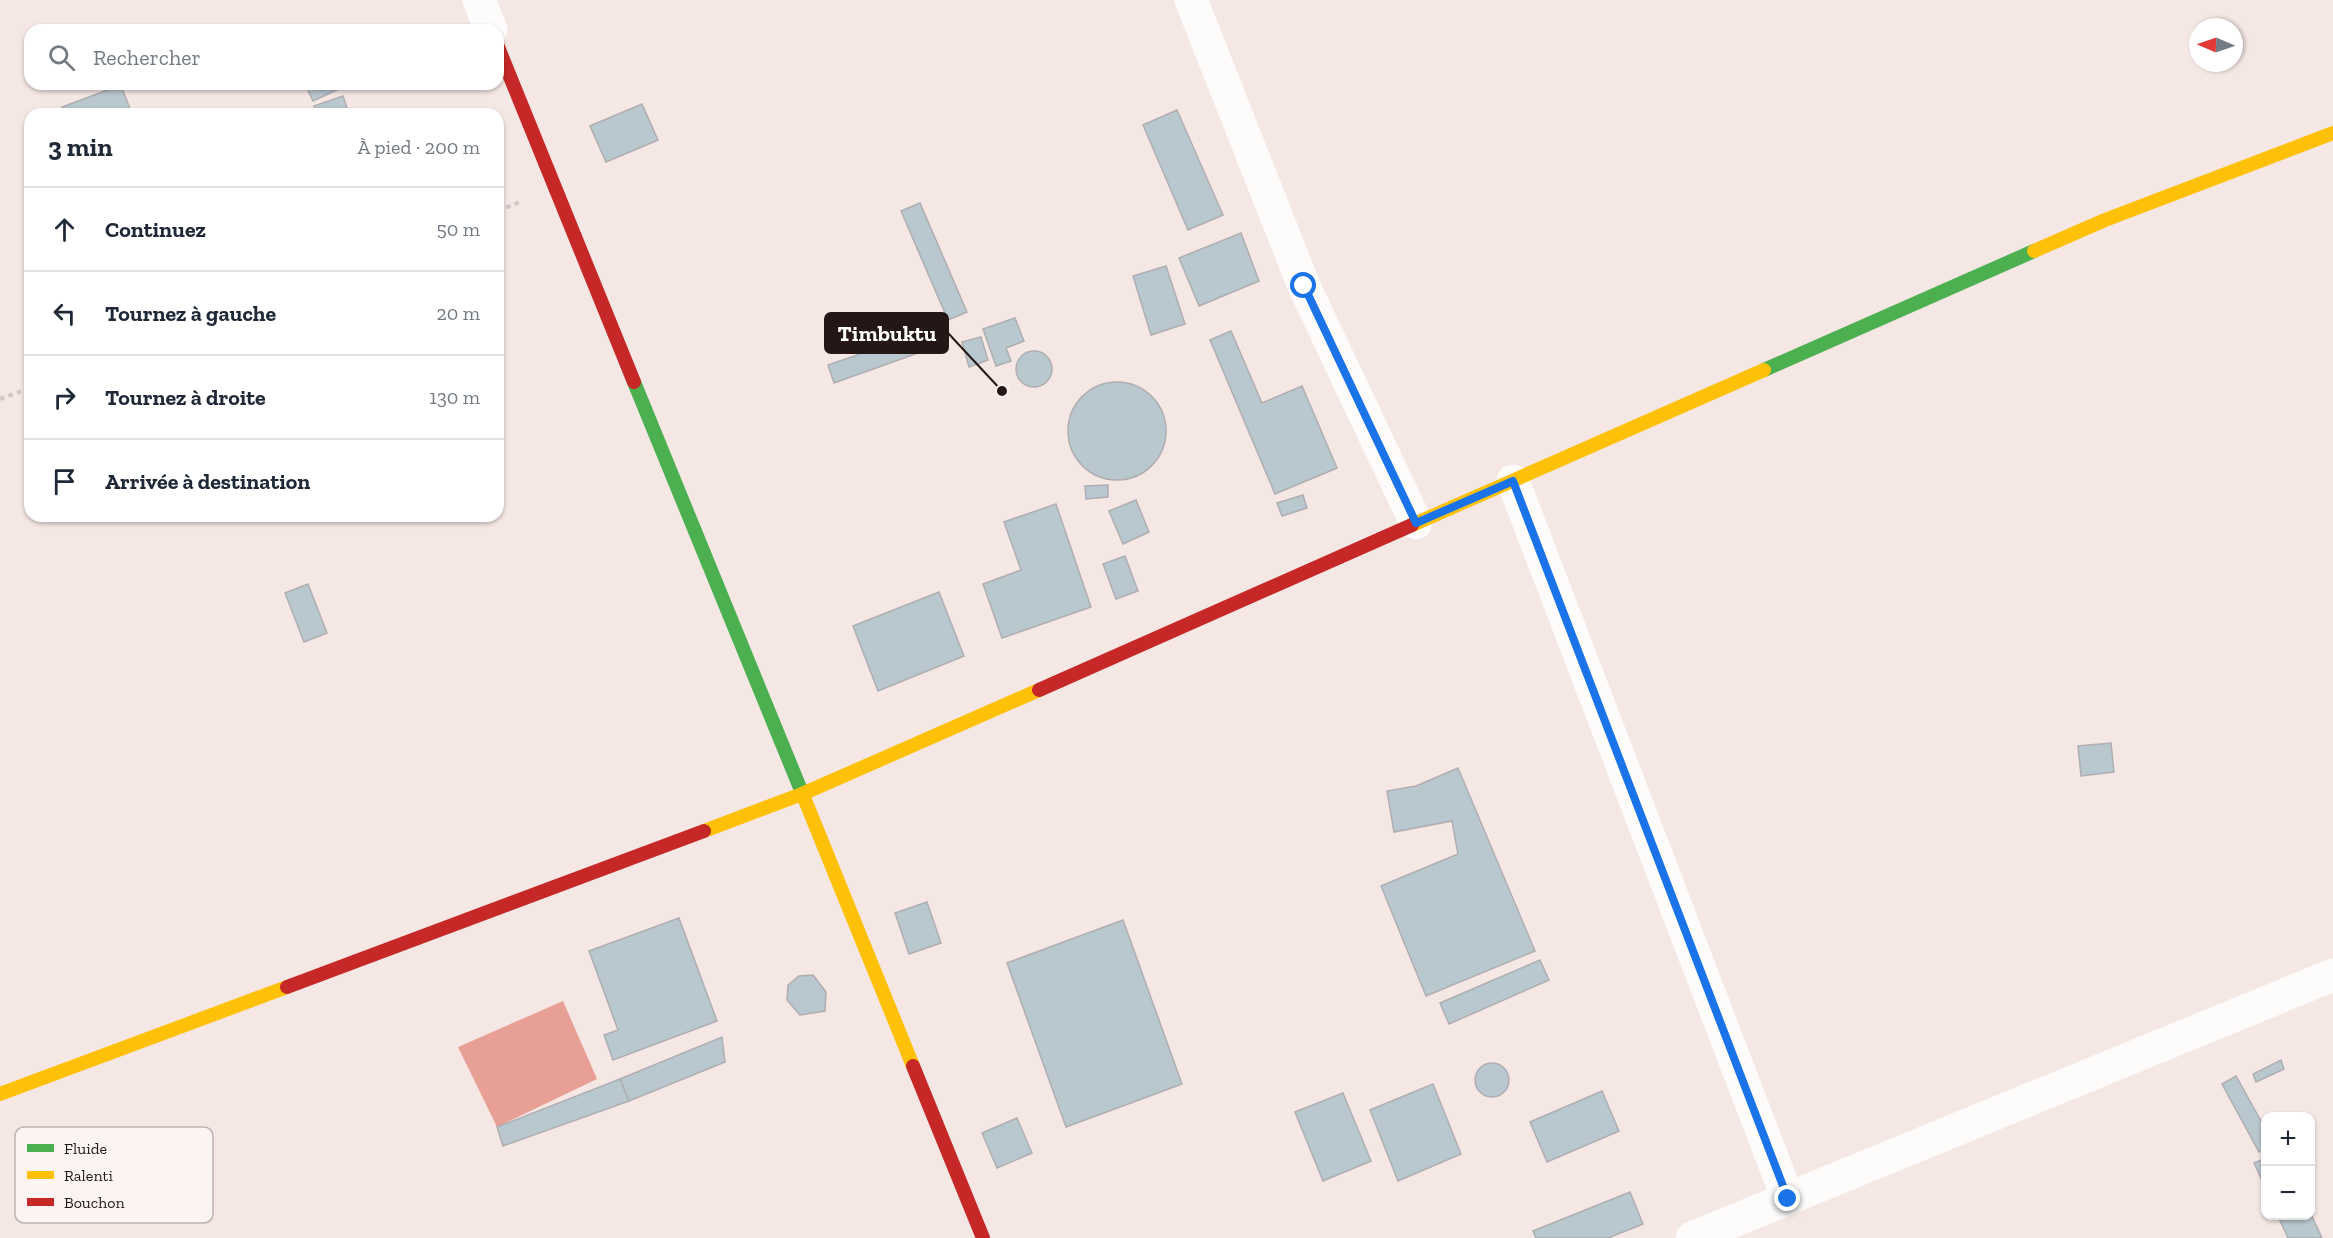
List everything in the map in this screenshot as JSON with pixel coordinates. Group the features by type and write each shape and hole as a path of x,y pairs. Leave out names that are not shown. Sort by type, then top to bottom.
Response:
{"street":[{"path":"479,0 489,24"},
{"path":"1191,0 1304,286 1416,523"},
{"path":"504,62 983,1238"},
{"path":"0,1095 802,794 2105,220 2333,133"},
{"path":"1513,481 1788,1199"},
{"path":"1692,1238 2333,975"}],"path":[{"path":"0,399 24,390"}],"shaded area":[{"path":"563,1001 597,1079 497,1127 458,1047"}],"building":[{"path":"108,90 123,90 130,108 62,108"},
{"path":"308,90 337,90 313,101"},
{"path":"343,96 347,108 314,108 314,106"},
{"path":"642,104 658,140 606,162 590,126"},
{"path":"1177,110 1223,215 1188,230 1143,125"},
{"path":"920,203 967,312 948,320 901,211"},
{"path":"1241,233 1259,281 1199,306 1179,258"},
{"path":"1166,266 1185,324 1151,335 1133,276"},
{"path":"1015,318 1024,341 1006,348 1011,361 996,366 983,329"},
{"path":"1231,331 1262,403 1302,386 1337,468 1275,494 1210,340"},
{"path":"912,336 918,353 834,383 828,365"},
{"path":"981,337 988,360 969,367 962,342"},
{"path":"1034,351 1047,356 1052,369 1047,382 1034,387 1021,382 1016,369 1021,356"},
{"path":"1117,382 1136,386 1152,396 1162,412 1166,431 1162,450 1152,466 1136,476 1117,480 1098,476 1082,466 1072,450 1068,431 1072,412 1082,396 1098,386"},
{"path":"1108,485 1108,497 1086,499 1085,486"},
{"path":"1303,495 1307,508 1282,516 1277,503"},
{"path":"1136,500 1149,532 1123,544 1109,511"},
{"path":"1056,504 1091,607 1002,638 983,584 1021,570 1004,522"},
{"path":"1125,556 1138,591 1116,599 1103,564"},
{"path":"308,584 327,633 304,642 285,593"},
{"path":"939,592 964,656 878,691 853,626"},
{"path":"2111,743 2114,772 2081,776 2078,746"},
{"path":"1458,768 1535,951 1426,996 1381,886 1458,854 1452,821 1394,832 1387,791 1416,786"},
{"path":"927,902 941,943 909,954 895,913"},
{"path":"679,918 717,1021 613,1060 604,1035 618,1030 589,951"},
{"path":"1123,920 1182,1084 1066,1127 1007,963"},
{"path":"1540,960 1549,980 1449,1024 1440,1003"},
{"path":"813,975 826,992 825,1011 800,1015 787,1000 788,985 799,976"},
{"path":"722,1037 725,1062 629,1101 620,1079"},
{"path":"2281,1060 2284,1069 2256,1082 2253,1074"},
{"path":"1492,1063 1504,1068 1509,1080 1504,1092 1492,1097 1480,1092 1475,1080 1480,1068"},
{"path":"2236,1076 2261,1121 2261,1151 2259,1152 2222,1084"},
{"path":"620,1079 629,1101 503,1146 497,1127"},
{"path":"1433,1084 1461,1154 1398,1181 1370,1110"},
{"path":"1602,1091 1619,1131 1547,1162 1530,1122"},
{"path":"1343,1093 1371,1161 1323,1181 1295,1112"},
{"path":"1017,1118 1032,1153 997,1168 982,1133"},
{"path":"2261,1160 2261,1178 2254,1163"},
{"path":"1630,1192 1643,1224 1608,1238 1536,1238 1533,1231"},
{"path":"2280,1220 2314,1220 2322,1238 2288,1238"}],"traffic: fast":[{"path":"1764,370 2034,251"},
{"path":"634,382 805,800"}],"traffic: slow":[{"path":"2034,251 2105,220 2333,133"},
{"path":"1412,525 1764,370"},
{"path":"704,831 802,794 1039,690"},
{"path":"805,800 913,1066"},
{"path":"0,1094 287,987"}],"traffic: jam":[{"path":"504,62 634,382"},
{"path":"1039,690 1412,525"},
{"path":"287,987 704,831"},
{"path":"913,1066 983,1238"}],"place":[{"name":"Timbuktu","path":"1002,391"}],"route":[{"path":"1304,286 1416,523 1513,481 1788,1199"}]}
